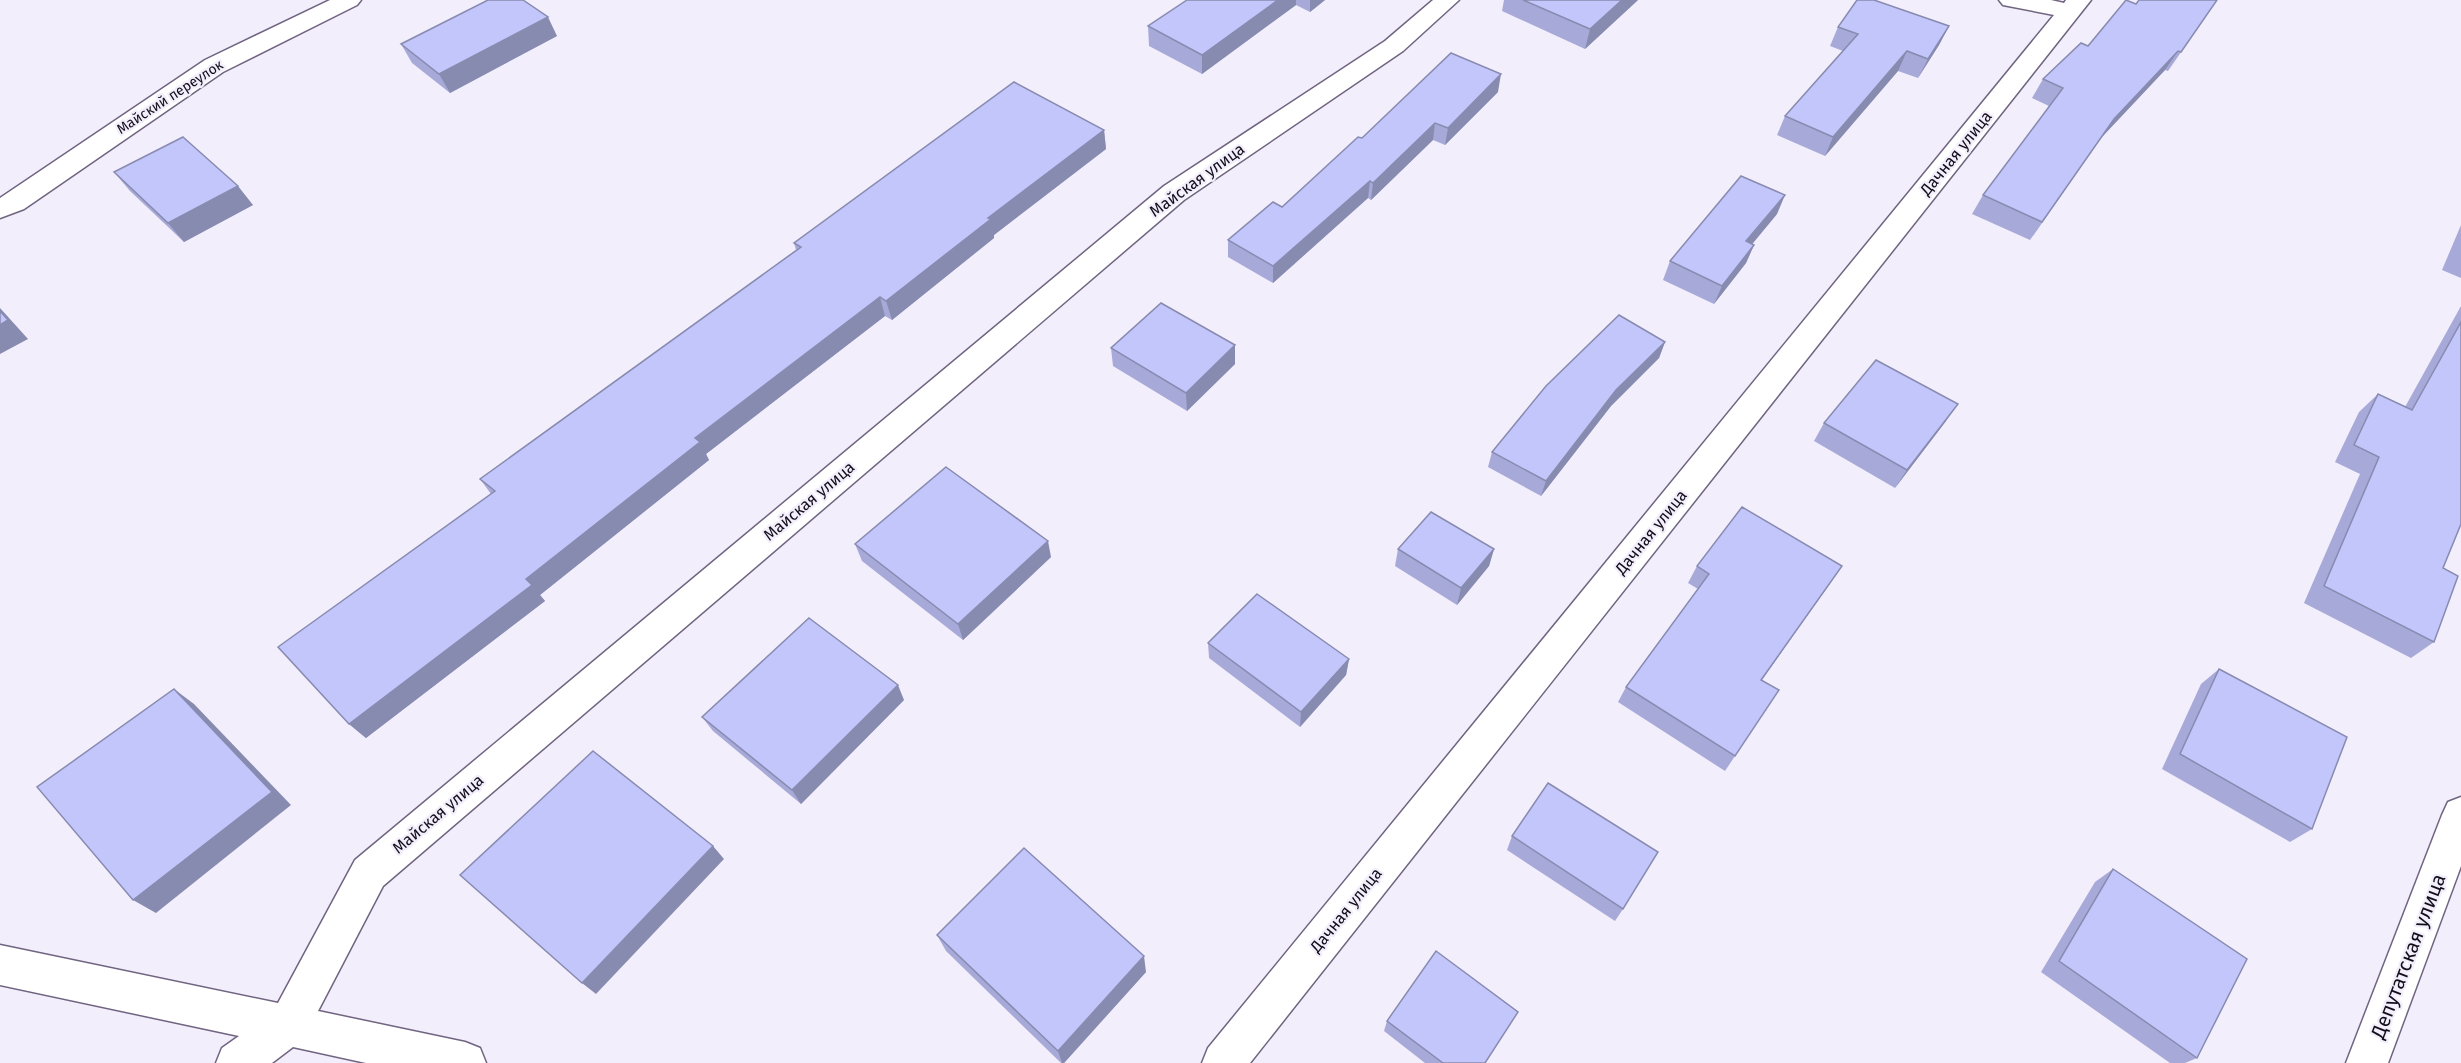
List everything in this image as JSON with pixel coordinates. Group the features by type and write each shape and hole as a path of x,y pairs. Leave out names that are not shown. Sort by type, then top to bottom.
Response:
{"street":[{"name":"Майский переулок","path":"0,209 14,202 214,66 349,0"},
{"name":"Майская улица","path":"237,1063 289,1025 369,873 1174,193 1394,46 1447,0"},
{"path":"2011,0 2075,5"},
{"name":"Дачная улица","path":"1223,1063 2075,5"},
{"name":"Депутатская улица","path":"2367,1063 2461,815"},
{"path":"0,965 465,1063"}],"building":[{"path":"488,0 523,0 548,17 439,74 401,44"},
{"path":"1187,0 1278,0 1202,55 1148,26"},
{"path":"1523,0 1622,0 1590,29"},
{"path":"1857,0 1874,0 1949,26 1928,59 1907,51 1833,137 1785,116 1858,34 1838,27"},
{"path":"2126,0 2136,4 2139,0 2217,0 2181,52 2178,51 2114,119 2042,222 1983,195 2063,88 2043,79 2081,43 2088,46"},
{"path":"1451,53 1501,74 1448,128 1435,123 1373,183 1370,181 1273,266 1228,240 1273,202 1282,207 1358,137 1362,138"},
{"path":"1014,82 1104,130 988,218 991,219 886,301 880,297 695,438 700,442 526,579 532,585 349,724 278,647 495,491 480,479 801,247 794,243"},
{"path":"183,137 238,186 168,223 114,172"},
{"path":"1741,176 1785,195 1746,241 1754,245 1722,286 1670,261"},
{"path":"1161,303 1235,345 1186,393 1111,348"},
{"path":"0,311 8,320 0,325"},
{"path":"1619,315 1665,342 1616,390 1546,481 1492,452 1546,386"},
{"path":"2461,322 2461,524 2443,568 2458,576 2434,642 2324,586 2379,457 2354,445 2378,394 2412,410"},
{"path":"1876,360 1958,404 1907,470 1824,423"},
{"path":"946,467 1048,541 958,624 855,544"},
{"path":"1742,507 1842,566 1761,680 1779,690 1735,756 1626,687 1709,574 1697,566"},
{"path":"1431,512 1494,549 1461,588 1398,549"},
{"path":"1257,594 1349,659 1301,712 1208,643"},
{"path":"809,618 898,685 792,790 702,717"},
{"path":"2219,669 2347,737 2312,829 2180,754"},
{"path":"174,689 272,792 133,900 37,787"},
{"path":"593,751 713,846 582,983 460,875"},
{"path":"1548,783 1658,852 1623,909 1512,836"},
{"path":"1024,848 1144,956 1058,1051 937,935"},
{"path":"2113,869 2247,959 2197,1058 2059,961"},
{"path":"1436,951 1518,1012 1485,1063 1443,1063 1387,1021"}]}
